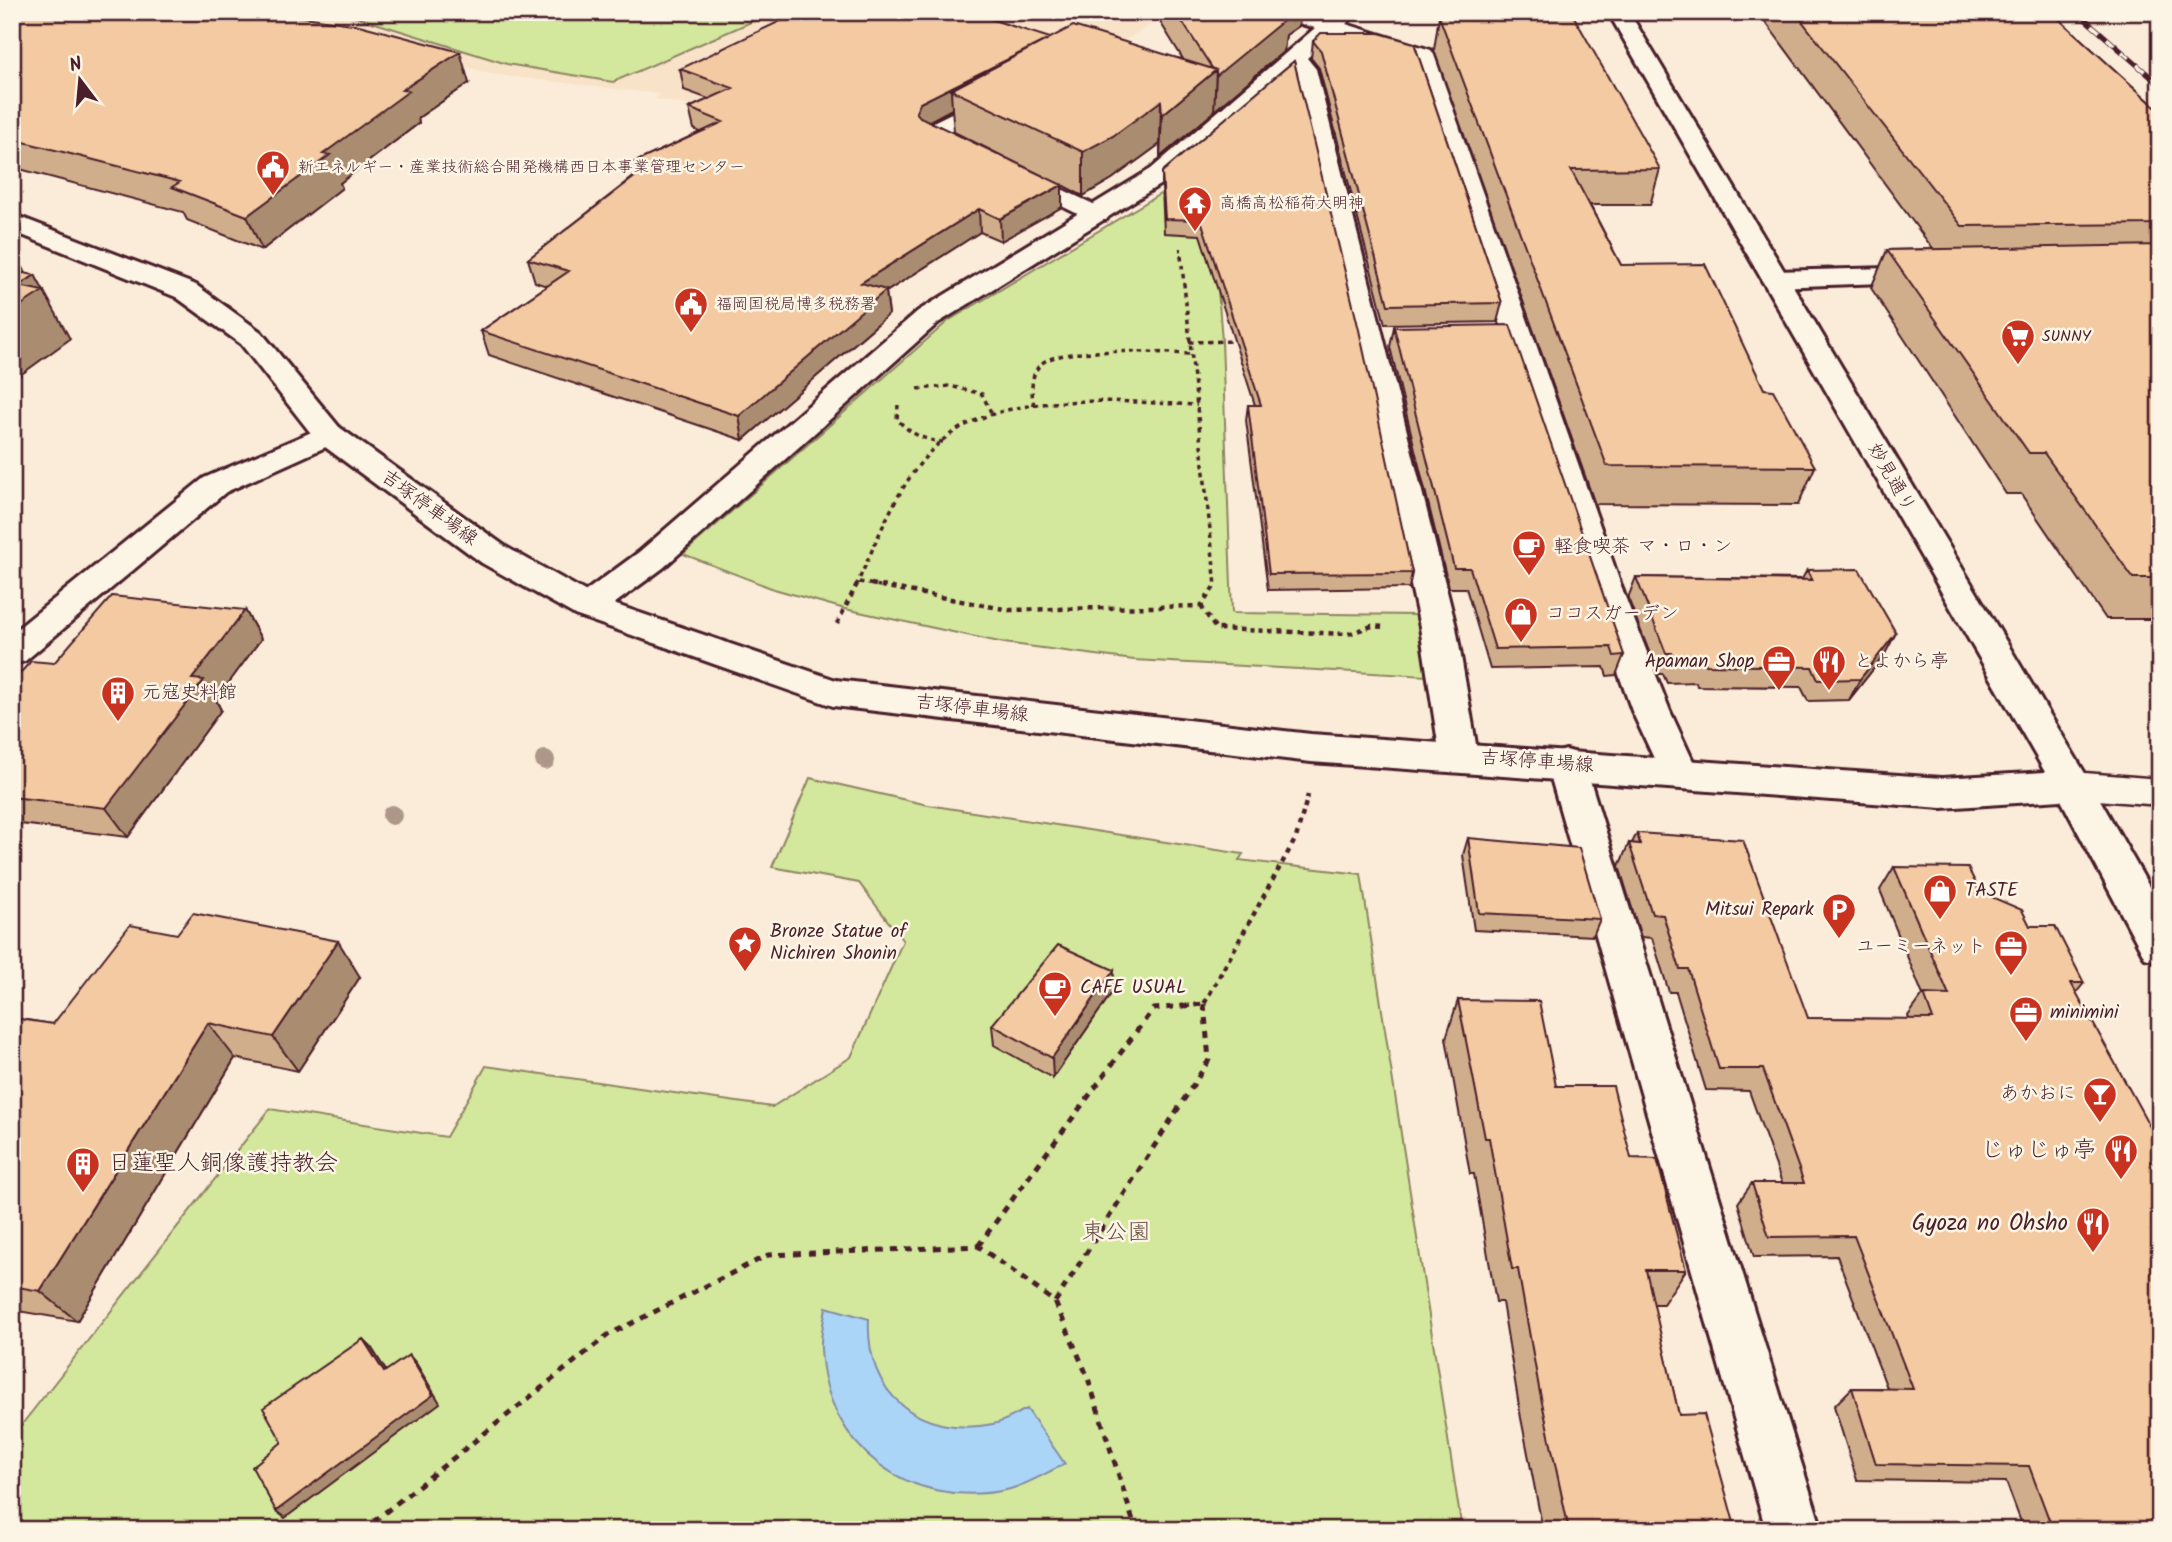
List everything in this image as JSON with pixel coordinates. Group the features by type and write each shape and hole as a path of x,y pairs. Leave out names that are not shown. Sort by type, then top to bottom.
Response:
{"street":[{"path":"1286,12 1338,19 1423,55 1505,333 1651,710 1679,772"},
{"name":"妙見通り","path":"1618,12 1995,659 2072,785 2160,946"},
{"path":"587,607 651,560 928,317 1098,215 1160,174 1338,19"},
{"path":"1294,56 1305,69 1384,336 1459,756"},
{"name":"吉塚停車場線","path":"12,222 186,291 251,338 328,434 494,555 587,607 833,694 1311,748 1459,756 1942,793 2072,785"},
{"path":"1776,279 1949,274"},
{"path":"12,652 215,485 328,434"},
{"path":"1566,764 1794,1530"}],"lane":[{"path":"978,156 930,132 1017,86"},
{"path":"1002,168 1098,215"},
{"path":"2072,785 2160,792"}],"path":[{"path":"1180,248 1216,587 1201,606"},
{"path":"1189,342 1249,341"},
{"path":"1034,405 1031,394 1035,370 1044,362 1058,357 1128,352 1191,354"},
{"path":"909,391 929,386 964,387 982,394 993,416"},
{"path":"904,399 897,406 897,419 905,429 924,440 944,442"},
{"path":"837,624 912,475 933,449 962,429 993,416 1034,405 1198,405"},
{"path":"859,582 1009,610 1201,606"},
{"path":"1201,606 1216,629 1348,634 1372,626 1438,627"},
{"path":"1055,1302 1209,1060 1205,1004 1296,838 1308,796 1311,748"},
{"path":"978,1246 1153,1009 1205,1004"},
{"path":"363,1530 608,1335 768,1255 978,1246 1055,1302 1087,1375 1136,1530"}],"shaded area":[{"path":"299,12 1112,12 1152,24 969,132 815,78 748,116 655,99 660,94 490,74"}],"green space":[{"path":"340,12 774,12 613,82 507,64"},
{"path":"1165,191 1211,198 1222,341 1232,613 1419,615 1427,676 1134,660 1004,643 845,609 774,589 683,554 948,321"},
{"name":"東公園","path":"810,778 928,805 1243,854 1239,860 1361,874 1462,1530 12,1530 12,1437 270,1109 446,1137 486,1066 772,1107 851,1057 903,941 859,883 772,867"}],"water":[{"path":"826,1307 869,1319 870,1346 876,1369 887,1389 902,1405 921,1417 942,1424 967,1427 997,1423 1027,1409 1065,1464 1014,1488 971,1494 937,1490 907,1481 879,1464 856,1443 839,1416 826,1385 821,1344"}],"building":[{"path":"12,12 270,12 359,25 460,52 402,90 409,91 323,154 330,155 247,216 172,187 180,182 12,139"},
{"path":"799,12 968,12 1050,38 920,103 916,112 920,117 1062,185 1000,219 979,209 861,283 886,290 739,416 481,331 569,271 528,259 645,169 633,163 723,122 689,108 733,88 680,69"},
{"path":"1176,12 1272,12 1265,17 1288,17 1216,76 1216,70 1212,68"},
{"path":"1795,12 2051,12 2160,111 2160,224 1962,226"},
{"path":"1573,15 1660,169 1571,170 1621,265 1705,264 1764,389 1773,390 1815,467 1607,466 1439,16"},
{"path":"1073,26 1216,70 1162,115 1161,101 1113,136 1083,152 951,90"},
{"path":"1321,33 1379,33 1414,43 1502,303 1388,305 1321,51 1313,41"},
{"path":"1294,61 1359,330 1412,573 1269,574 1248,405 1261,405 1201,220 1165,219 1162,172"},
{"path":"2160,245 2160,578 2133,578 2044,453 2029,453 1887,250"},
{"path":"12,271 35,275 19,286 43,291 12,311"},
{"path":"1510,325 1624,655 1614,656 1611,647 1495,649 1470,568 1454,568 1394,327"},
{"path":"1859,569 1896,633 1860,679 1818,680 1812,667 1675,662 1672,653 1666,653 1636,577 1812,580 1807,570"},
{"name":"元寇史料館","path":"112,596 245,610 192,679 204,680 106,808 12,797 12,682 31,661 54,663"},
{"path":"1637,833 1743,840 1808,1018 1933,1019 1924,994 1949,995 1894,867 1968,868 1980,892 2022,910 2030,926 2055,926 2084,983 2071,983 2160,1145 2160,1530 2053,1530 2029,1466 1876,1464 1852,1388 1913,1389 1854,1236 1769,1237 1752,1183 1804,1183 1763,1069 1719,1069 1688,969 1680,969 1663,915 1652,914 1629,843 1640,844"},
{"path":"1468,838 1579,848 1600,919 1479,913"},
{"path":"193,913 338,941 273,1037 208,1023 40,1291 12,1286 12,1018 53,1024 130,925 177,934"},
{"name":"CAFE USUAL","path":"1058,945 1114,970 1052,1058 992,1025"},
{"path":"1458,1000 1539,1001 1556,1086 1613,1086 1631,1158 1657,1159 1686,1270 1646,1270 1679,1415 1704,1414 1736,1530 1569,1530 1539,1388 1518,1269 1512,1269 1489,1138 1485,1138"},
{"path":"363,1339 384,1372 409,1355 433,1395 276,1511 252,1467 282,1442 263,1408"}],"railway":[{"path":"2077,12 2160,85"},
{"path":"2155,12 2160,16"}],"place":[{"name":"新エネルギー・産業技術総合開発機構西日本事業管理センター","path":"273,197"},
{"name":"高橋高松稲荷大明神","path":"1195,233"},
{"name":"福岡国税局博多税務署","path":"691,334"},
{"name":"SUNNY","path":"2018,366"},
{"name":"軽食喫茶 マ・ロ・ン","path":"1529,577"},
{"name":"ココスガーデン","path":"1521,644"},
{"name":"Apaman Shop","path":"1779,692"},
{"name":"とよから亭","path":"1829,692"},
{"name":"元寇史料館","path":"118,723"},
{"name":"TASTE","path":"1940,921"},
{"name":"Mitsui Repark","path":"1839,940"},
{"name":"Bronze Statue of Nichiren Shonin","path":"745,973"},
{"name":"ユーミーネット","path":"2011,977"},
{"name":"CAFE USUAL","path":"1055,1018"},
{"name":"minimini","path":"2026,1043"},
{"name":"あかおに","path":"2100,1124"},
{"name":"じゅじゅ亭","path":"2121,1181"},
{"name":"日蓮聖人銅像護持教会","path":"83,1194"},
{"name":"Gyoza no Ohsho","path":"2093,1254"}]}
